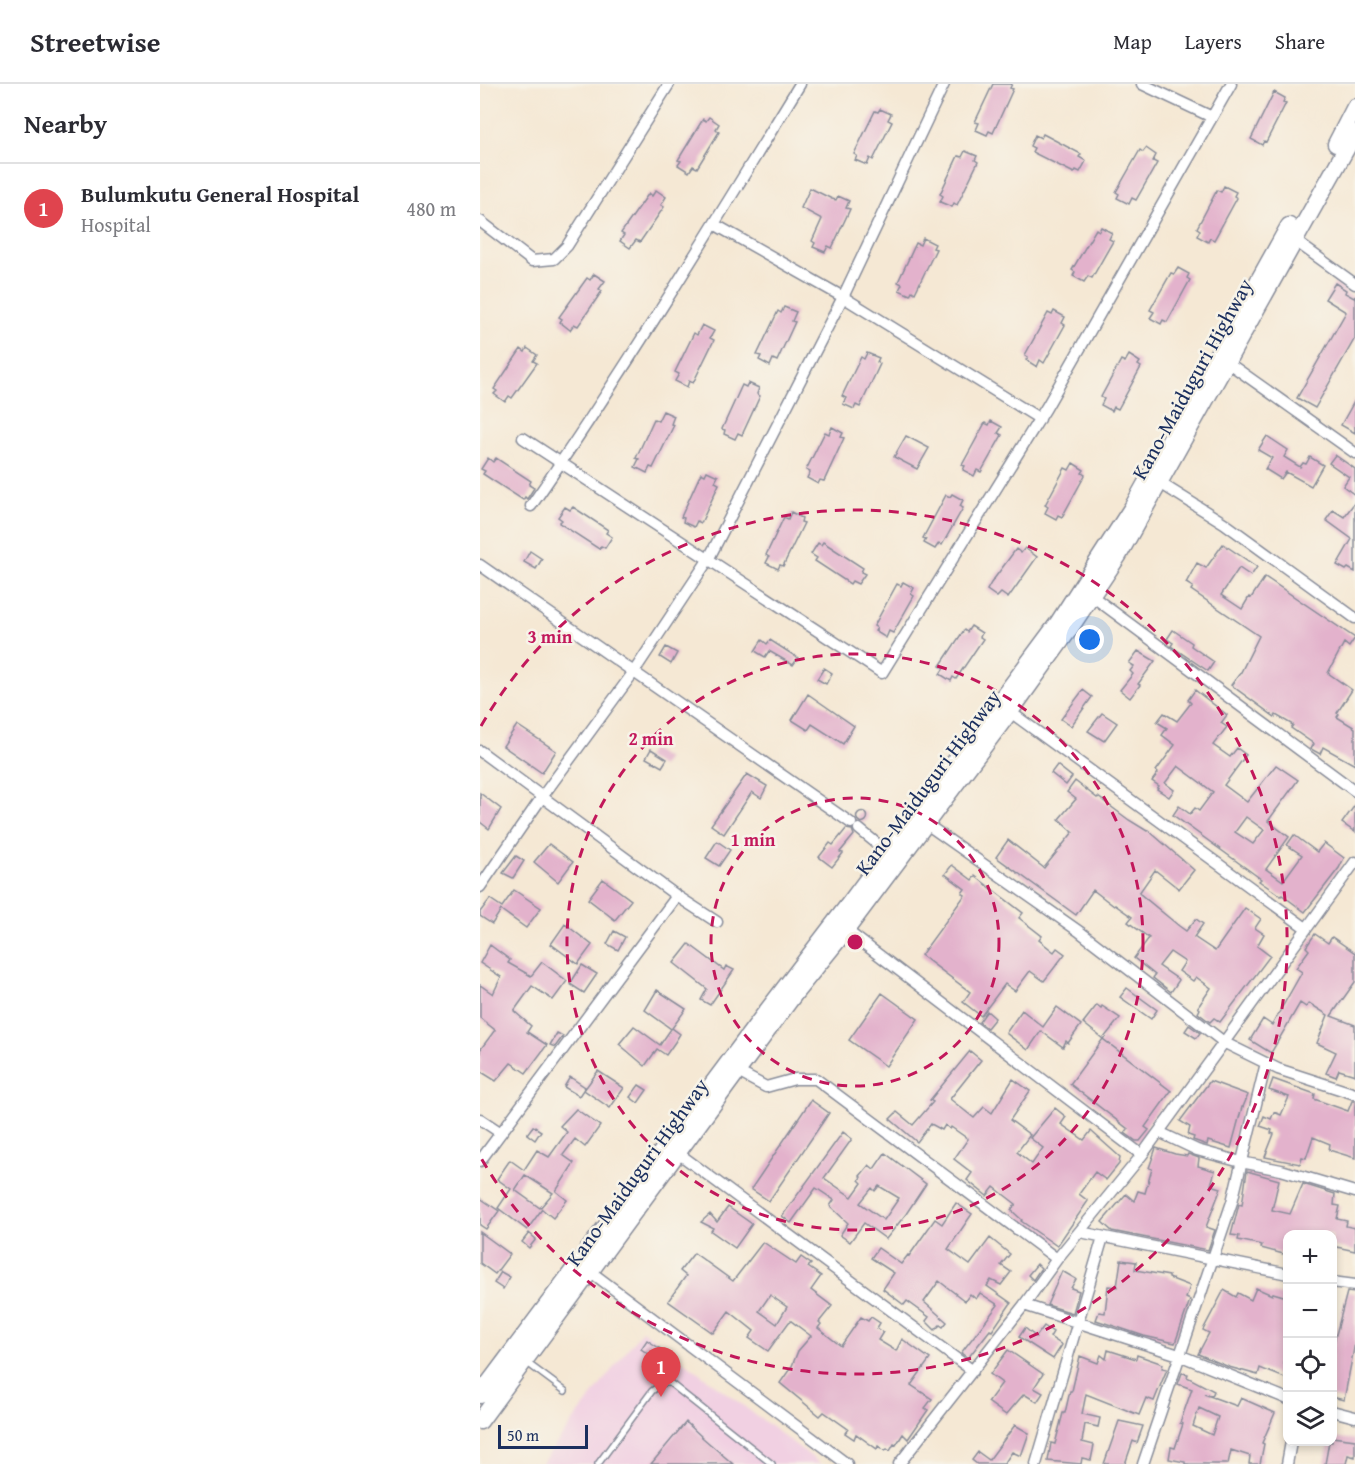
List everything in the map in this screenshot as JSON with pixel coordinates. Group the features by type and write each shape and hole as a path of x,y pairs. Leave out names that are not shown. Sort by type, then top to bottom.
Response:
{"highway":[{"name":"Kano-Maiduguri Highway","path":"480,1395 892,856 1108,548 1342,135 1355,107"},
{"name":"Kano-Maiduguri Highway","path":"480,1421 795,993 846,930 892,856 925,822 1092,596 1160,483 1355,133"}],"street":[{"path":"480,221 532,261 554,259 567,246 669,84"},
{"path":"531,506 714,224 800,84"},
{"path":"480,887 542,797 633,673 708,560 843,297 944,84"},
{"path":"1142,84 1212,117"},
{"path":"523,438 882,673 1040,419 1231,84"},
{"path":"714,224 843,297 1040,419"},
{"path":"1294,240 1355,284"},
{"path":"1227,362 1355,453"},
{"path":"1160,483 1224,523 1355,618"},
{"path":"480,565 855,826 892,856"},
{"path":"1092,596 1355,791"},
{"path":"1009,711 1306,928"},
{"path":"480,751 677,896 717,922"},
{"path":"925,822 1080,932 1225,1043 1278,1070 1355,1094"},
{"path":"899,1464 1024,1305 1057,1259 1142,1155 1355,862"},
{"path":"480,1161 677,896"},
{"path":"846,930 1142,1155"},
{"path":"1143,1464 1232,1202 1266,1063"},
{"path":"738,1072 766,1087 795,1079 816,1078 1057,1259"},
{"path":"480,1119 501,1133"},
{"path":"1159,1132 1197,1150 1281,1170 1355,1192"},
{"path":"678,1153 973,1371"},
{"path":"1080,1232 1283,1273"},
{"path":"1036,1464 1103,1237"},
{"path":"591,1272 847,1464"},
{"path":"1337,1283 1355,1285"},
{"path":"1024,1305 1179,1355 1283,1397"},
{"path":"1337,1412 1355,1417"},
{"path":"1287,1464 1290,1446"}],"lane":[{"path":"525,1361 566,1391"},
{"path":"598,1464 652,1391 663,1383 670,1383 772,1464"}],"shaded area":[{"path":"642,1330 821,1464 541,1464"}],"building":[{"path":"993,84 1012,84 1010,88 1013,89 993,133 989,131 987,135 976,130 979,123 975,122"},
{"path":"1274,92 1285,98 1283,102 1286,103 1266,142 1264,141 1262,145 1251,139"},
{"path":"880,109 891,114 888,120 892,122 873,160 870,158 867,165 855,160 857,156 854,154 875,111 878,112"},
{"path":"709,117 719,124 716,129 719,132 697,168 693,166 689,172 678,165 681,161 678,160 703,119 706,121"},
{"path":"1043,134 1081,154 1079,157 1086,161 1080,172 1076,170 1074,173 1032,152 1034,148 1030,146 1035,135 1041,138"},
{"path":"1146,148 1156,155 1153,161 1157,163 1136,200 1132,198 1129,204 1117,198 1119,194 1116,192 1140,150 1143,152"},
{"path":"965,151 977,156 975,160 978,162 957,205 954,203 952,207 940,202 943,196 940,194 958,156 962,157"},
{"path":"1224,186 1236,192 1234,196 1237,198 1214,240 1210,238 1208,242 1197,236 1200,230 1197,228 1217,190 1221,192"},
{"path":"810,188 832,199 836,200 838,196 849,201 846,208 850,209 832,248 828,246 825,252 813,247 815,243 812,241 822,219 801,208"},
{"path":"656,190 666,197 661,205 664,207 640,242 636,240 630,248 620,241 624,235 621,233 649,193 652,196"},
{"path":"1101,227 1112,233 1109,239 1113,241 1092,278 1088,276 1084,282 1073,276 1075,272 1072,270 1096,229 1099,231"},
{"path":"923,238 935,244 933,248 936,249 915,293 912,291 910,295 899,290 902,284 898,282 916,243 920,245"},
{"path":"1178,268 1189,274 1187,278 1190,280 1167,322 1163,320 1161,324 1150,318 1154,312 1150,310 1171,273 1174,274"},
{"path":"594,274 605,281 599,289 602,291 578,326 574,324 570,330 560,322 562,319 559,317 587,278 590,280"},
{"path":"1335,283 1346,290 1345,293 1354,298 1355,296 1355,338 1315,408 1297,398 1346,312 1325,299"},
{"path":"784,307 796,312 792,321 795,322 777,361 773,359 770,366 759,360 761,356 757,355 778,311 781,313"},
{"path":"1054,311 1065,317 1062,323 1065,325 1044,363 1040,360 1037,367 1026,360 1028,357 1025,355 1048,313 1052,315"},
{"path":"702,325 714,331 710,338 714,340 693,383 689,381 687,387 675,381 679,374 675,372 694,333 697,335"},
{"path":"527,348 537,355 533,361 537,363 512,398 509,396 505,402 494,394 497,391 494,389 521,349 525,352"},
{"path":"867,353 879,358 877,362 880,364 860,407 856,405 854,409 843,404 846,398 842,396 861,357 864,359"},
{"path":"1129,355 1140,362 1138,365 1141,367 1118,409 1114,407 1112,411 1101,405 1104,399 1101,397 1121,360 1125,362"},
{"path":"748,383 759,388 757,394 760,396 742,435 738,433 735,439 724,434 725,430 722,429 742,385 746,387"},
{"path":"1355,400 1355,433 1341,425"},
{"path":"663,411 674,416 671,424 674,425 653,468 650,467 647,473 635,467 639,459 636,458 654,419 658,421"},
{"path":"991,421 1002,427 998,433 1002,435 981,472 977,470 974,476 963,470 965,466 962,465 985,423 989,425"},
{"path":"832,427 843,433 841,437 844,438 824,481 820,480 818,484 807,478 810,472 806,470 825,432 829,434"},
{"path":"906,436 929,448 917,469 894,457"},
{"path":"1267,436 1288,450 1284,457 1300,467 1303,463 1306,464 1310,457 1323,465 1311,486 1286,472 1281,479 1265,469 1272,458 1258,450"},
{"path":"1335,455 1355,469 1355,495 1343,486 1349,477 1329,463"},
{"path":"488,458 493,462 496,458 531,481 529,485 534,488 527,499 525,497 523,500 483,474 485,471 481,469"},
{"path":"1073,463 1084,470 1082,473 1085,475 1062,517 1058,515 1056,519 1045,513 1048,507 1045,505 1065,468 1069,470"},
{"path":"707,471 718,476 715,482 719,484 701,523 697,521 694,527 683,522 684,518 681,517 701,473 705,475"},
{"path":"952,494 963,500 960,506 963,508 942,545 939,543 935,549 924,543 926,539 923,538 946,495 950,497"},
{"path":"1355,502 1355,572 1337,565 1352,539 1326,520 1333,510 1344,517"},
{"path":"565,507 570,510 573,507 608,530 606,533 612,537 605,548 601,546 599,549 559,523 562,520 558,517"},
{"path":"791,512 802,518 801,522 804,523 783,566 780,565 778,569 766,563 769,557 766,555 784,517 788,519"},
{"path":"823,542 863,568 861,572 865,574 858,584 852,581 850,584 815,561 817,558 811,554 818,543 821,545"},
{"path":"1223,544 1257,567 1251,576 1239,568 1221,595 1242,609 1265,577 1355,638 1349,647 1344,643 1328,673 1352,690 1337,713 1339,714 1337,717 1355,728 1355,765 1323,747 1320,754 1311,749 1314,744 1291,728 1293,725 1276,715 1275,717 1231,685 1241,672 1259,636 1191,590 1193,587 1186,583 1197,563 1206,568"},
{"path":"1025,548 1037,557 1008,598 1001,593 997,597 987,590 1016,549 1021,553"},
{"path":"530,551 542,559 536,569 524,562"},
{"path":"903,582 914,588 911,594 914,596 893,633 889,631 886,638 875,631 877,628 874,626 897,584 901,586"},
{"path":"971,626 982,633 980,637 983,639 956,679 953,677 951,681 940,674 944,668 940,666 964,630 967,632"},
{"path":"1173,630 1214,662 1208,671 1171,646 1173,643 1167,639"},
{"path":"762,640 767,644 770,640 798,658 793,665 769,651 765,657 755,651"},
{"path":"666,647 677,653 671,664 660,657"},
{"path":"1138,651 1155,661 1130,698 1120,690 1133,674 1130,671 1134,666 1129,663"},
{"path":"824,668 832,673 826,684 817,679"},
{"path":"1083,690 1092,697 1071,726 1061,719"},
{"path":"1195,690 1227,715 1221,723 1227,727 1213,745 1230,757 1237,748 1246,755 1224,785 1247,802 1276,765 1298,780 1268,821 1289,837 1266,869 1283,881 1302,855 1287,845 1294,835 1317,852 1324,843 1344,858 1339,868 1305,912 1259,881 1261,879 1173,815 1179,806 1190,814 1195,808 1199,811 1213,792 1178,766 1165,783 1174,790 1169,797 1157,789 1159,786 1152,781 1158,773 1156,771 1175,745 1162,735 1167,728 1157,722 1164,713 1177,721 1191,703 1188,700","holes":["1246,817 1264,830 1253,844 1235,832"]},
{"path":"808,694 854,726 843,744 812,724 808,730 792,720"},
{"path":"1102,713 1117,723 1104,741 1088,731"},
{"path":"517,725 556,751 542,773 503,746"},
{"path":"651,749 667,759 662,767 646,758"},
{"path":"1057,765 1072,777 1066,785 1051,773"},
{"path":"747,774 767,786 761,798 752,792 724,834 711,825"},
{"path":"1075,781 1129,820 1148,830 1194,870 1179,889 1155,870 1139,893 1179,926 1186,931 1196,919 1203,924 1194,937 1215,951 1245,908 1261,919 1255,928 1264,934 1257,946 1270,956 1220,1022 1214,1018 1210,1022 1198,1013 1200,1009 1198,1007 1211,988 1196,977 1193,981 1179,971 1185,962 1170,952 1159,966 1179,980 1171,992 1153,978 1155,975 1134,958 1149,938 1128,922 1132,917 1093,890 1076,915 996,857 1008,840 1044,868 1073,832 1059,819 1076,799 1067,792"},
{"path":"480,793 501,809 489,829 480,822"},
{"path":"1355,805 1355,832 1342,823"},
{"path":"862,812 866,813 866,821 862,822 858,821 857,817 858,813"},
{"path":"846,829 852,830 854,835 840,852 843,853 832,867 819,857"},
{"path":"717,841 730,850 719,866 706,858"},
{"path":"549,844 573,862 558,882 534,862"},
{"path":"516,856 524,861 513,878 503,873"},
{"path":"952,865 972,880 975,876 1023,913 1019,918 1042,936 1039,940 1054,952 1057,948 1065,954 1044,981 1030,971 1015,991 1005,984 981,1016 963,1002 970,992 921,955 965,895 962,893 965,889 945,874"},
{"path":"603,879 631,900 615,920 588,899"},
{"path":"514,890 541,908 526,928 501,910 492,924 480,916 480,912 490,899 502,907"},
{"path":"565,924 592,945 578,964 551,944"},
{"path":"614,931 625,937 618,950 607,944"},
{"path":"1315,934 1328,943 1332,937 1355,953 1355,982 1331,1016 1355,1025 1355,1075 1339,1070 1336,1077 1326,1073 1336,1052 1317,1043 1328,1015 1309,1003 1306,1007 1300,1003 1271,1053 1250,1040 1263,1019 1272,1025 1302,972 1296,968 1309,950 1306,947"},
{"path":"689,944 724,970 726,966 734,970 710,1005 701,1000 707,989 674,963"},
{"path":"490,945 510,960 508,963 531,976 542,962 567,981 553,1000 532,986 514,1011 531,1026 527,1032 547,1045 526,1073 511,1063 496,1081 480,1071 480,1050 495,1030 480,1018 480,985 493,994 501,977 480,963"},
{"path":"582,965 597,974 584,993 570,984"},
{"path":"1127,988 1157,1010 1151,1019 1120,997"},
{"path":"657,990 686,1009 672,1028 680,1034 666,1055 657,1049 645,1066 619,1044 634,1026 660,1045 671,1029 645,1010"},
{"path":"882,993 918,1019 886,1066 849,1040"},
{"path":"1097,1005 1120,1018 1103,1039 1083,1023"},
{"path":"1057,1007 1081,1025 1063,1047 1041,1031 1028,1050 1006,1033 1022,1010 1043,1027"},
{"path":"987,1011 995,1018 987,1028 979,1022"},
{"path":"1189,1025 1200,1033 1196,1038 1185,1031"},
{"path":"557,1033 563,1036 555,1047 550,1045"},
{"path":"1103,1039 1171,1091 1145,1127 1149,1130 1140,1141 1136,1141 1125,1133 1128,1129 1070,1084"},
{"path":"970,1051 981,1060 950,1099 974,1118 984,1107 992,1113 1013,1079 1030,1091 1010,1120 1030,1135 1017,1152 1032,1164 1043,1148 1030,1138 1055,1108 1066,1117 1061,1124 1084,1140 1091,1131 1120,1157 1119,1164 1106,1180 1095,1172 1079,1194 1088,1201 1057,1246 1021,1221 1011,1210 1016,1204 994,1187 987,1196 967,1180 972,1173 954,1159 968,1139 951,1127 950,1129 945,1125 942,1130 931,1124 917,1142 890,1119 897,1112 913,1125 933,1102 930,1100"},
{"path":"598,1071 624,1088 610,1108 584,1090"},
{"path":"570,1077 585,1087 579,1096 564,1087"},
{"path":"1273,1079 1315,1094 1314,1099 1348,1111 1352,1101 1355,1101 1355,1158 1329,1150 1330,1144 1313,1137 1306,1158 1302,1157 1300,1164 1265,1157 1274,1134 1271,1133 1272,1130 1260,1126 1264,1116 1271,1119 1274,1112 1281,1115 1289,1097 1269,1090"},
{"path":"1210,1081 1248,1095 1242,1107 1231,1148 1208,1141 1207,1145 1193,1140 1194,1137 1188,1135 1190,1127 1180,1121"},
{"path":"639,1085 647,1090 638,1103 630,1097"},
{"path":"811,1100 829,1113 769,1201 751,1189"},
{"path":"576,1109 600,1126 585,1147 575,1139 563,1155 574,1163 556,1191 567,1200 553,1218 542,1209 527,1230 498,1208 511,1189 497,1179 510,1160 524,1170 537,1150 549,1157 567,1132 560,1126","holes":["525,1175 553,1193 540,1208 515,1190"]},
{"path":"533,1126 541,1131 535,1140 527,1134"},
{"path":"843,1132 852,1139 824,1178 852,1197 862,1183 859,1180 860,1176 869,1165 874,1169 885,1153 926,1184 886,1239 864,1223 850,1242 840,1235 848,1223 830,1206 834,1200 816,1188 791,1223 782,1216","holes":["879,1186 899,1198 884,1220 860,1203 872,1188 875,1191"]},
{"path":"1156,1148 1199,1158 1198,1166 1215,1171 1211,1185 1221,1188 1206,1227 1215,1230 1208,1250 1112,1231 1102,1222 1126,1194 1134,1201 1138,1191 1145,1193 1152,1169 1149,1168"},
{"path":"1247,1171 1279,1180 1272,1210 1290,1214 1303,1184 1335,1194 1334,1205 1340,1206 1337,1219 1347,1221 1346,1226 1355,1228 1355,1251 1337,1247 1337,1230 1283,1230 1283,1254 1261,1248 1262,1245 1238,1240 1239,1236 1231,1235 1239,1204 1242,1205"},
{"path":"480,1198 499,1211 486,1229 480,1225"},
{"path":"956,1203 972,1214 948,1249 970,1265 990,1238 1010,1254 1001,1265 1011,1272 1001,1285 991,1280 987,1286 1011,1303 992,1331 990,1330 968,1358 961,1353 998,1305 980,1293 976,1299 970,1294 965,1301 939,1281 924,1302 947,1322 943,1327 940,1325 935,1330 926,1321 929,1317 907,1301 904,1305 883,1289 894,1273 871,1258 878,1248 901,1264 935,1219 942,1224"},
{"path":"728,1207 752,1224 735,1248 711,1231 713,1228 701,1222 710,1214 717,1222"},
{"path":"480,1232 510,1254 495,1274 480,1263"},
{"path":"529,1233 536,1239 529,1248 522,1242"},
{"path":"763,1242 796,1264 801,1257 811,1264 808,1267 821,1276 811,1290 832,1306 819,1322 821,1324 818,1328 841,1346 861,1317 868,1321 871,1317 880,1323 877,1328 883,1332 878,1340 896,1351 902,1339 930,1359 911,1385 932,1399 925,1408 928,1410 908,1439 903,1434 890,1451 887,1449 885,1451 878,1446 877,1449 856,1434 854,1439 845,1433 848,1429 824,1412 820,1416 780,1383 792,1366 798,1351 811,1336 791,1321 768,1351 749,1338 754,1331 729,1311 713,1333 668,1301 686,1276 680,1271 694,1253 733,1281","holes":["770,1295 787,1307 777,1324 759,1311"]},
{"path":"1121,1260 1136,1262 1135,1270 1169,1276 1169,1278 1190,1286 1186,1298 1190,1300 1175,1343 1144,1336 1096,1320 1099,1312 1105,1313 1108,1286 1117,1287"},
{"path":"1037,1264 1041,1268 1033,1280 1028,1275"},
{"path":"1062,1271 1076,1279 1071,1288 1079,1291 1073,1313 1047,1305"},
{"path":"501,1272 510,1277 503,1289 494,1283"},
{"path":"1256,1288 1272,1295 1273,1293 1283,1296 1283,1377 1260,1368 1258,1375 1229,1367 1198,1354 1209,1333 1203,1330 1224,1290 1236,1297 1238,1293 1251,1300"},
{"path":"1347,1292 1355,1293 1355,1343 1344,1400 1337,1398 1337,1331"},
{"path":"1044,1326 1053,1332 1050,1337 1062,1345 1053,1359 1019,1337 1025,1328 1036,1337"},
{"path":"647,1340 662,1350 656,1359 641,1349"},
{"path":"1008,1350 1043,1374 1034,1388 1043,1393 1037,1402 1024,1394 1006,1415 988,1402 1002,1383 990,1374"},
{"path":"1108,1350 1136,1359 1137,1355 1163,1364 1162,1368 1167,1369 1154,1401 1146,1398 1139,1415 1086,1394 1082,1414 1100,1418 1098,1427 1085,1424 1082,1442 1094,1445 1091,1460 1082,1458 1081,1464 1048,1461 1051,1443 1055,1444 1070,1391 1072,1391 1080,1356 1098,1363 1101,1355 1106,1359"},
{"path":"1182,1373 1188,1374 1187,1377 1214,1391 1212,1396 1204,1394 1237,1406 1241,1398 1275,1413 1262,1443 1264,1444 1260,1464 1249,1464 1250,1456 1231,1450 1228,1464 1185,1464 1185,1462 1169,1459 1171,1447 1175,1448 1183,1424 1180,1423 1192,1389 1178,1384","holes":["1199,1408 1218,1417 1212,1435 1193,1426"]},
{"path":"1119,1421 1143,1426 1137,1443 1133,1441 1125,1464 1104,1464"},
{"path":"686,1422 703,1438 733,1464 651,1464"},
{"path":"1015,1425 1029,1433 1021,1456 1012,1452 1004,1464 977,1464 972,1460 978,1452 989,1460"},
{"path":"1337,1438 1355,1440 1355,1457 1348,1455 1346,1464 1325,1464 1328,1446 1337,1446"}],"place":[{"name":"Bulumkutu General Hospital","path":"661,1397"}]}
